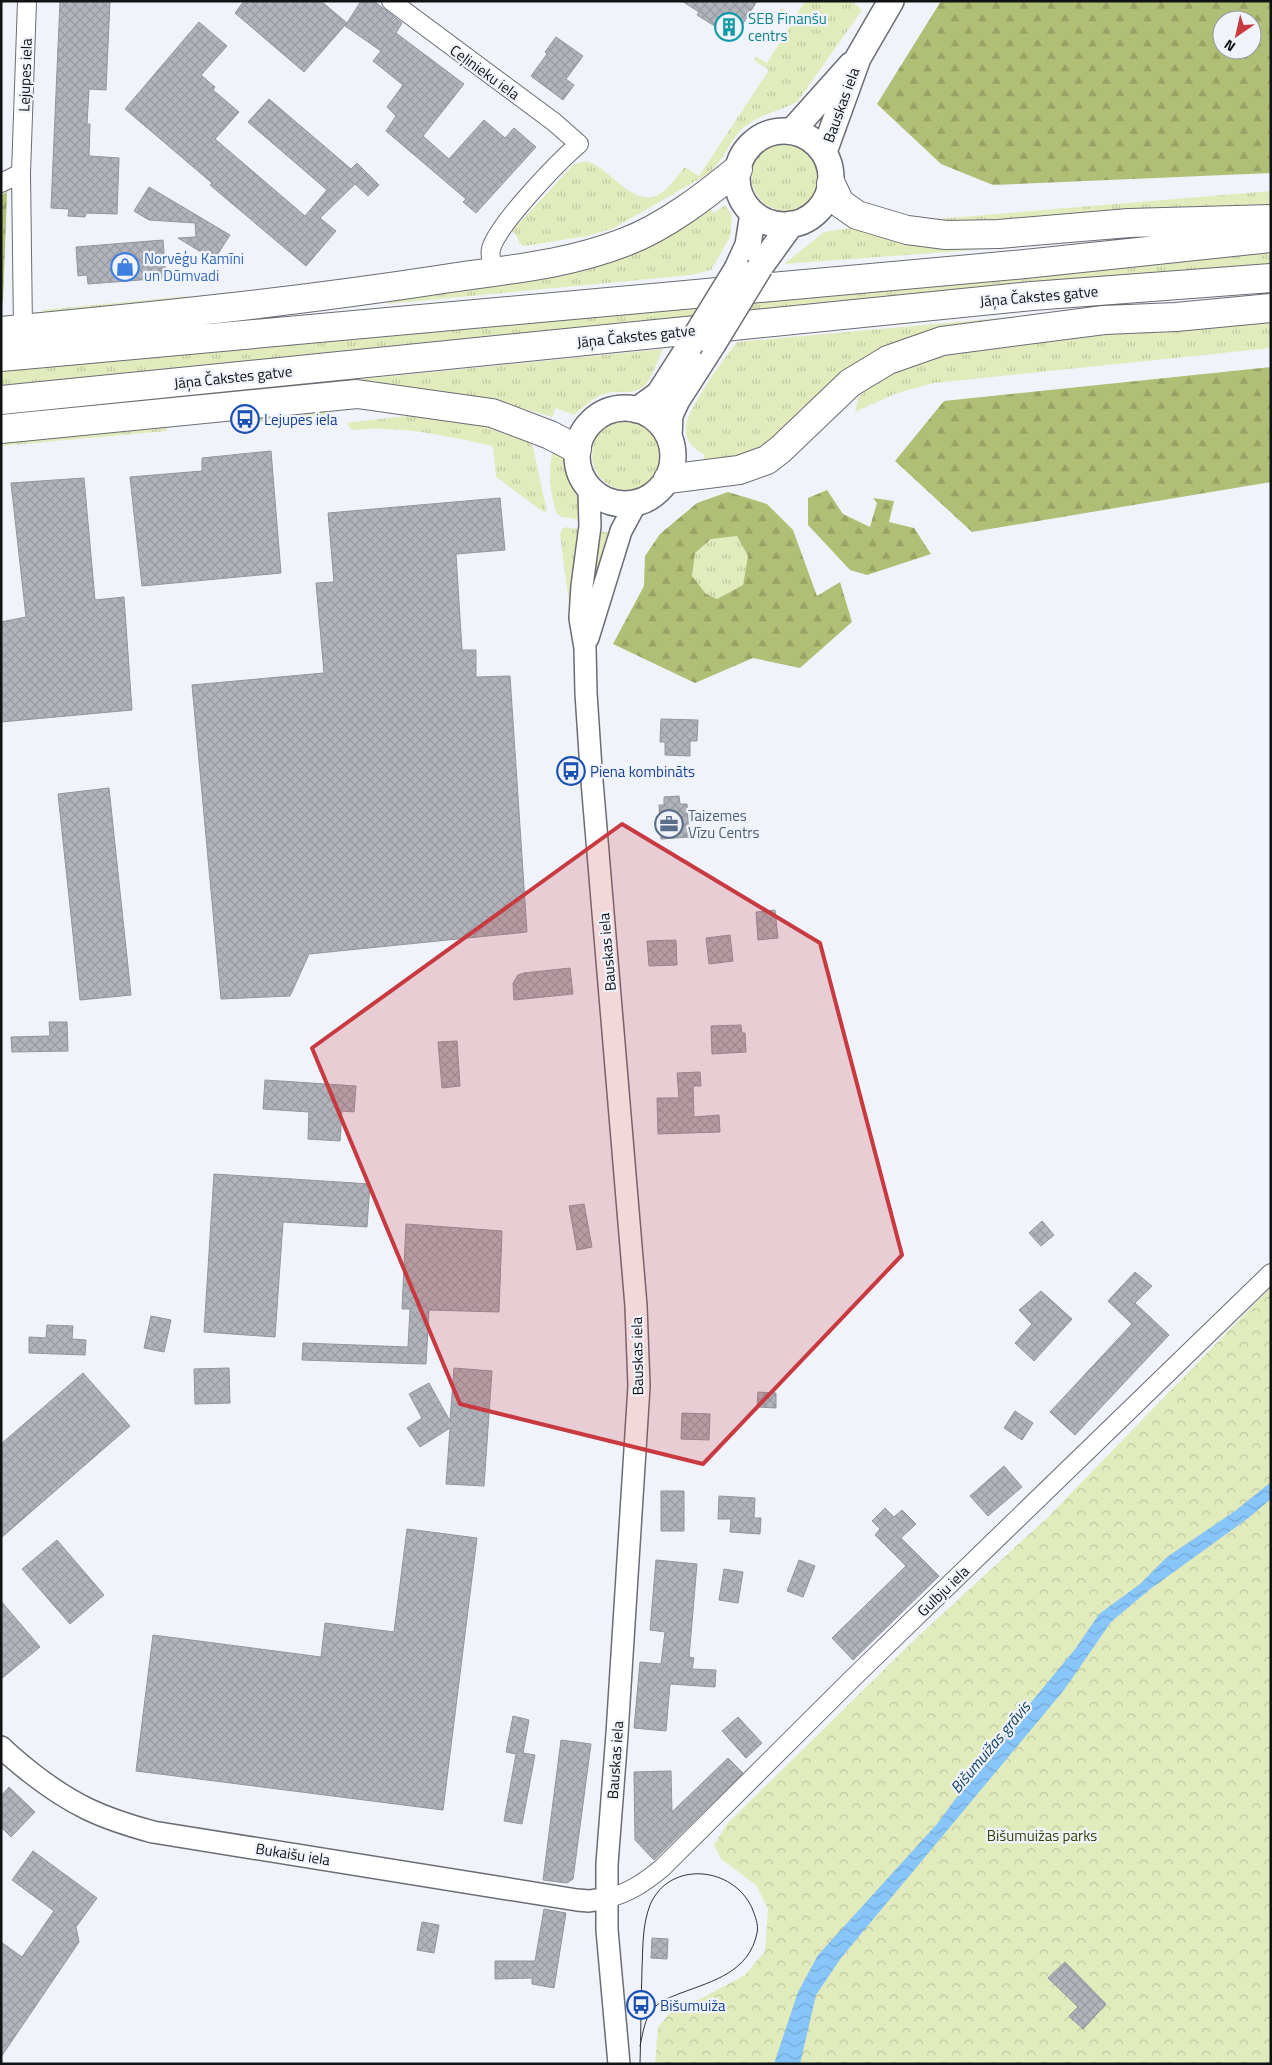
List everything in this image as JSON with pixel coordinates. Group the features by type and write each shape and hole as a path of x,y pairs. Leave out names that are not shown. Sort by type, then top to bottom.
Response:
{"highway":[{"path":"12,330 402,286 538,266 586,256 627,241 659,224 709,193 738,169"},
{"path":"831,184 840,203 857,216 907,230 946,235 999,234 1130,223 1271,218"},
{"path":"1,357 1006,266 1271,238"},
{"name":"Jāņa Čakstes gatve","path":"1,400 1032,296 1271,278"},
{"path":"668,479 739,470 767,460 850,383 888,360 942,341 1104,320 1176,317 1271,308"},
{"path":"1,429 357,394 492,413 517,421 577,449"}],"main road":[{"name":"Bauskas iela","path":"824,152 858,58 891,1"},
{"name":"Bauskas iela","path":"792,131 858,58"},
{"path":"792,131 810,138 824,152 829,162 831,184 828,196 813,215 803,221 777,225 764,221 753,213 743,201 738,185 738,169 746,150 753,142 771,132 792,131"},
{"path":"749,268 748,245 753,213"},
{"path":"669,437 670,415 701,346 749,268 791,224"},
{"path":"637,410 659,394 701,346"},
{"path":"614,409 637,410 650,415 661,424 669,437 673,450 672,465 668,479 660,490 649,498 636,503 624,505 611,503 599,497 589,489 579,470 577,449 583,433 593,420 614,409"}],"street":[{"name":"Lejupes iela","path":"12,330 21,173 27,1"},
{"name":"Ceļinieku iela","path":"391,1 554,122 579,144 552,170 502,226 490,251 494,271"},
{"path":"1,183 21,173"},
{"path":"585,648 580,618 590,526 589,489"},
{"path":"585,648 621,531 636,503"},
{"name":"Bauskas iela","path":"585,648 590,759 636,1306 639,1386 607,1864 607,1930 619,2064"},
{"name":"Gulbju iela","path":"608,1898 622,1894 646,1881 662,1868 855,1676 1271,1273"},
{"name":"Bukaišu iela","path":"1,1747 54,1791 87,1810 118,1822 153,1832 577,1900 589,1901 608,1898"}],"highlighted area":[{"path":"622,824 820,943 902,1255 703,1464 460,1404 312,1048"}],"green space":[{"path":"805,1 852,1 862,10 798,101 750,122 734,138 714,169 708,174 614,228 587,236 524,246 519,243 517,236 512,231 573,165 588,162 596,165 630,191 639,196 649,197 658,195 665,190 685,167 699,176 769,70 754,60 756,57 767,63 792,23 777,14 781,8 795,17"},
{"path":"941,1 1271,1 1271,173 993,185 941,164 877,104"},
{"path":"786,141 799,144 811,151 818,163 821,176 818,189 811,201 799,208 786,211 773,208 761,201 754,189 751,176 754,163 761,151 773,144"},
{"path":"1271,191 1271,214 961,227 913,221"},
{"path":"7,192 3,302 1,302 1,195"},
{"path":"725,205 732,215 730,237 711,270 691,275 387,304 389,301 497,286 591,269 623,256 710,208 714,213"},
{"path":"857,224 1006,243 1002,248 784,264 824,232 849,228 853,230"},
{"path":"1271,252 1271,270 1,389 1,371"},
{"path":"189,296 190,299 45,313 42,310"},
{"path":"1271,312 1271,348 934,383 897,393 855,412 858,398 871,383 941,351"},
{"path":"1012,317 1019,320 966,326 753,453 733,459 704,462 704,454 693,447 688,440 686,427 693,408 707,383 737,342"},
{"path":"663,349 651,376 641,388 632,392 603,394 574,415 556,408 552,417 509,405 465,396 375,386 1,420 1,411 128,399 130,402"},
{"path":"1271,367 1271,482 972,532 895,461 944,401"},
{"path":"329,411 327,417 302,418 303,413"},
{"path":"274,414 282,420 260,422 252,417"},
{"path":"407,416 478,424 523,437 533,447 547,512 542,511 496,477 493,446 406,430 352,430 346,423"},
{"path":"627,420 646,426 656,436 662,455 656,474 646,484 627,490 608,484 598,474 592,455 598,436 608,426"},
{"path":"166,425 167,431 1,446 1,440"},
{"path":"553,449 568,458 571,475 581,495 584,520 562,517 557,514 550,482 550,465"},
{"path":"827,490 843,514 870,527 877,503 873,498 894,501 889,522 914,528 931,554 867,575 850,570 808,525 808,498"},
{"path":"728,492 767,504 793,530 817,596 840,582 852,622 800,668 753,658 695,683 613,644 644,586 645,556 660,534 697,503","holes":["737,536 748,556 743,585 717,599 706,594 692,576 695,553 711,539"]},
{"path":"567,527 582,530 572,628 560,534 562,529"},
{"path":"598,531 612,533 597,581 592,580"},
{"path":"737,536 748,556 743,585 717,599 706,594 692,576 695,553 711,539"},
{"name":"Bišumuižas parks","path":"1271,1287 1271,2064 655,2064 658,2027 673,2010 702,1998 745,1975 765,1951 768,1909 756,1885 721,1859 714,1845 727,1824 912,1642 1048,1517"}],"water":[{"path":"1271,1482 1271,1499 1247,1519 1149,1590 1111,1622 1064,1690 841,1958 816,1995 800,2064 774,2064 798,1992 818,1955 937,1824 990,1752 1076,1648 1099,1614 1140,1584 1167,1557 1235,1511"}],"building":[{"path":"60,1 110,1 106,90 89,89 87,124 90,124 89,156 119,158 117,214 86,213 85,217 68,216 69,209 51,208"},
{"path":"244,1 321,1 347,23 361,1 374,1 402,23 396,33 464,84 423,136 449,159 484,120 505,138 514,128 536,147 476,213 463,202 466,199 386,131 396,116 387,107 403,85 373,61 381,51 345,26 346,24 304,72 235,13"},
{"name":"SEB Finanšu centrs","path":"682,1 757,1 734,38 697,15 699,12"},
{"path":"199,22 227,46 201,75 215,87 213,90 239,112 215,139 305,216 327,190 248,122 269,99 351,169 357,163 379,185 368,196 355,184 320,218 336,231 306,266 210,185 212,183 125,109"},
{"path":"556,37 583,56 566,79 574,85 563,100 531,76 547,54 545,52"},
{"path":"149,187 230,235 214,260 178,238 196,237 195,223 149,220 134,211"},
{"path":"163,240 166,278 88,284 87,275 78,276 76,247"},
{"path":"271,451 281,573 142,586 130,477 202,471 202,458"},
{"path":"84,478 95,600 124,597 132,710 1,722 1,622 26,617 11,483"},
{"path":"500,498 505,550 456,554 462,650 476,650 476,677 510,676 527,932 309,954 290,996 221,999 192,685 324,673 316,583 334,582 328,513"},
{"path":"661,719 698,720 697,741 690,741 690,756 665,755 665,742 660,742"},
{"path":"109,788 131,995 80,1000 58,794"},
{"path":"679,796 680,804 687,804 689,837 661,839 659,805 664,805 664,797"},
{"path":"775,910 778,938 758,940 756,912"},
{"path":"730,935 733,961 709,964 706,938"},
{"path":"676,940 677,965 649,966 647,941"},
{"path":"570,968 573,994 514,1000 513,983 518,975"},
{"path":"49,1022 67,1022 68,1051 12,1052 11,1037 50,1036"},
{"path":"741,1025 742,1033 745,1033 746,1052 712,1054 711,1026"},
{"path":"457,1041 460,1086 442,1088 438,1042"},
{"path":"700,1072 701,1086 693,1086 694,1117 719,1115 720,1132 658,1134 657,1098 679,1098 677,1073"},
{"path":"265,1080 356,1086 354,1112 342,1111 340,1141 308,1139 309,1112 263,1109"},
{"path":"214,1174 370,1184 367,1227 283,1222 275,1337 204,1332"},
{"path":"584,1204 592,1247 577,1250 569,1206"},
{"path":"1042,1221 1054,1235 1041,1246 1029,1233"},
{"path":"406,1224 502,1231 499,1312 429,1310 426,1364 302,1360 303,1343 408,1347 410,1309 402,1309"},
{"path":"1135,1272 1152,1286 1135,1303 1169,1335 1075,1435 1050,1412 1132,1324 1108,1301"},
{"path":"1041,1291 1072,1319 1034,1361 1015,1343 1032,1324 1019,1310"},
{"path":"151,1316 171,1320 164,1352 144,1348"},
{"path":"47,1325 73,1326 72,1339 86,1340 85,1355 29,1353 29,1337 46,1338"},
{"path":"229,1368 230,1403 195,1404 194,1369"},
{"path":"454,1368 492,1371 484,1486 446,1484 450,1428 420,1447 407,1428 422,1418 409,1394 429,1383 450,1421"},
{"path":"83,1373 130,1426 1,1538 1,1444"},
{"path":"758,1392 776,1393 776,1408 757,1407"},
{"path":"1015,1411 1033,1423 1022,1440 1004,1428"},
{"path":"682,1413 710,1414 709,1440 681,1439"},
{"path":"1004,1466 1022,1487 988,1516 970,1496"},
{"path":"661,1491 684,1491 684,1531 661,1531"},
{"path":"719,1496 755,1498 754,1518 761,1518 760,1534 730,1532 731,1519 718,1519"},
{"path":"885,1508 894,1517 902,1510 916,1524 901,1538 939,1576 853,1660 832,1638 906,1566 875,1535 880,1529 872,1521"},
{"path":"407,1529 477,1538 443,1810 136,1771 153,1635 321,1657 325,1623 394,1632"},
{"path":"57,1540 104,1595 70,1624 22,1569"},
{"path":"656,1560 697,1564 689,1657 694,1658 692,1669 716,1670 715,1687 670,1684 666,1731 634,1728 640,1662 661,1664 665,1632 650,1630"},
{"path":"799,1560 815,1566 803,1597 787,1591"},
{"path":"724,1569 743,1572 738,1603 719,1600"},
{"path":"1,1601 40,1647 1,1679"},
{"path":"513,1716 529,1720 523,1753 535,1755 522,1824 504,1821 516,1754 506,1752"},
{"path":"738,1717 762,1743 746,1758 722,1731"},
{"path":"561,1740 591,1744 573,1879 567,1883 543,1880"},
{"path":"728,1758 743,1773 654,1860 635,1840 634,1772 671,1771 672,1812"},
{"path":"9,1787 35,1812 11,1837 1,1827 1,1796"},
{"path":"33,1851 97,1898 76,1927 79,1942 1,2057 1,1942 22,1957 54,1911 12,1880"},
{"path":"544,1909 566,1913 554,1988 532,1984 532,1978 495,1979 495,1961 535,1961"},
{"path":"422,1922 439,1925 434,1953 417,1950"},
{"path":"652,1938 668,1939 667,1959 651,1958"},
{"path":"1065,1962 1106,2004 1083,2029 1069,2016 1078,2007 1048,1978"}],"tram line":[{"path":"640,2046 641,2041 645,2023 655,2007 669,1998 728,1973 738,1966 753,1946 757,1933 757,1924 752,1908 743,1894 731,1883 701,1874 686,1875 671,1881 659,1890 650,1905 644,1929 643,1945 641,2040 640,2052 640,2064"}],"place":[{"name":"SEB Finanšu centrs","path":"729,27"},
{"name":"Norvēģu Kamīni un Dūmvadi","path":"125,267"},
{"name":"Lejupes iela","path":"245,419"},
{"name":"Piena kombināts","path":"571,771"},
{"name":"Taizemes Vīzu Centrs","path":"669,824"},
{"name":"Bišumuiža","path":"641,2005"}],"water label":[{"name":"Bišumuižas grāvis","path":"990,1747"}]}
